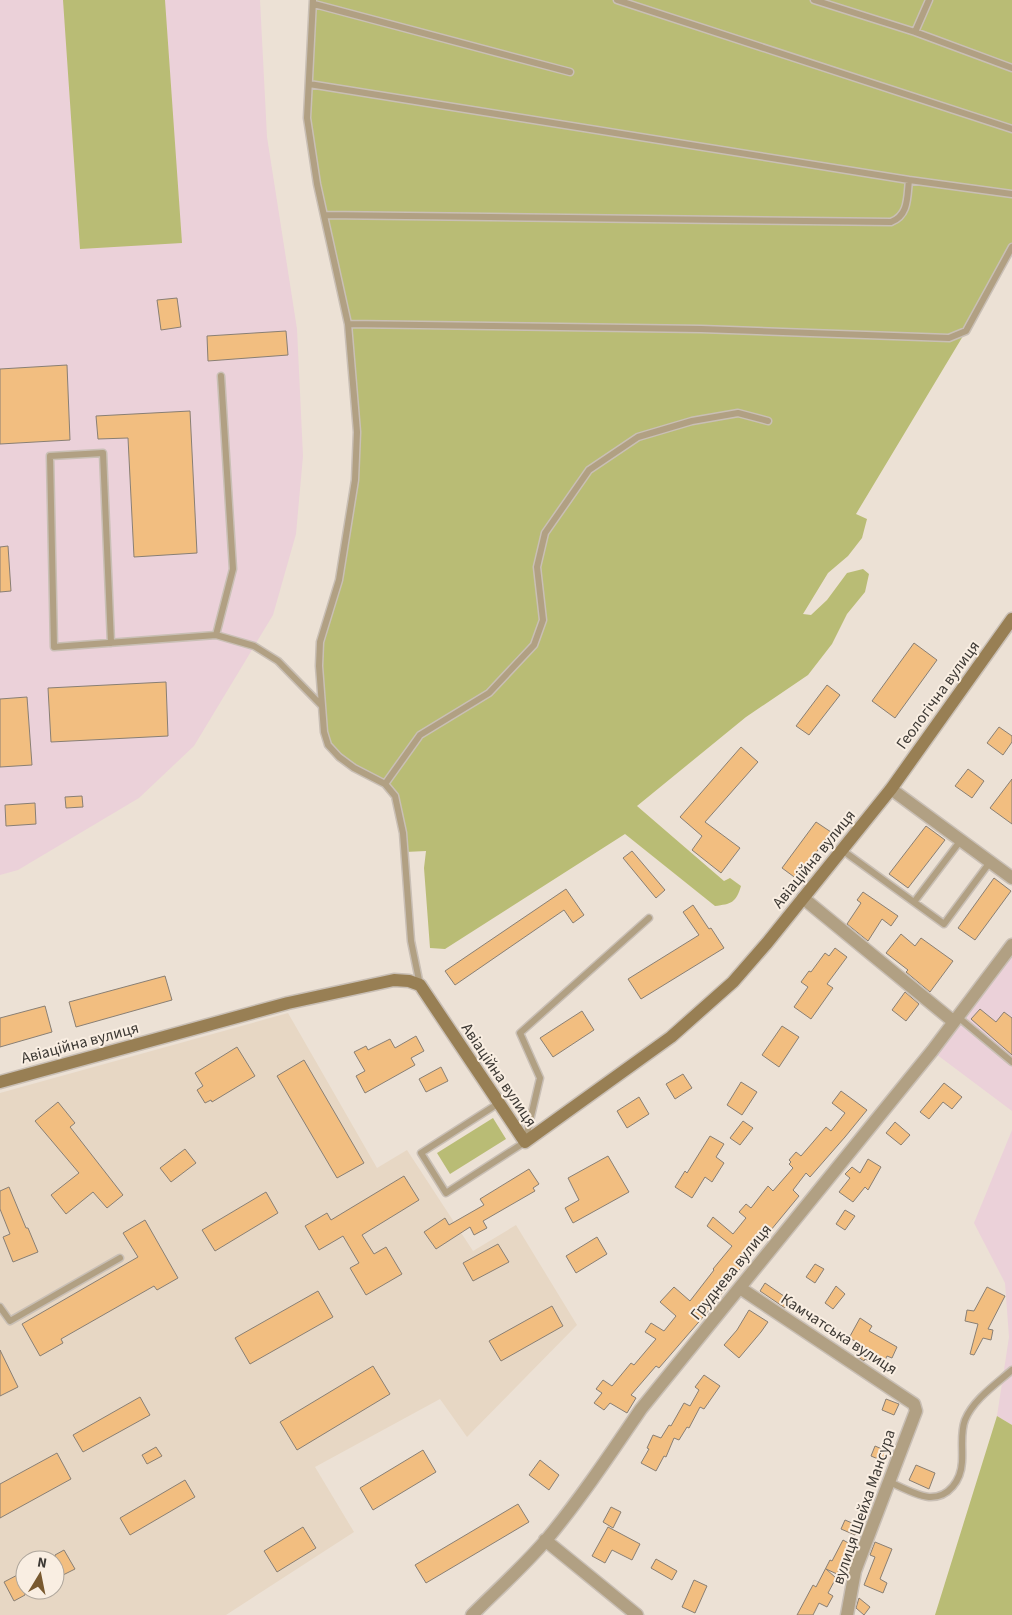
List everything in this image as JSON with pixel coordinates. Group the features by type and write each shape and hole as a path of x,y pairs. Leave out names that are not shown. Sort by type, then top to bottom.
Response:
{"street":[{"name":"Геологічна вулиця","path":"890,788 1012,620"},
{"path":"890,788 1012,878"},
{"name":"Авіаційна вулиця","path":"0,1082 288,1003 394,980 410,981 420,985 525,1142 671,1037 733,982 842,850 890,788"},
{"path":"803,898 956,1020"},
{"name":"Груднева вулиця","path":"472,1615 545,1540 604,1464 641,1409 956,1020 1012,945"},
{"name":"Камчатська вулиця","path":"740,1288 910,1400 914,1404 916,1411"},
{"name":"вулиця Шейха Мансура","path":"847,1615 855,1572 916,1411"},
{"path":"545,1540 637,1615"}],"lane":[{"path":"617,0 1012,129"},
{"path":"814,0 915,32 1012,68"},
{"path":"915,32 929,0"},
{"path":"420,985 411,941 403,834 395,796 385,784 354,768 339,757 328,745 324,732 321,705 320,642 338,580 355,480 357,432 348,324 317,184 307,118 314,2 570,72"},
{"path":"309,84 910,180 1012,194"},
{"path":"324,215 891,222 898,219 904,212 910,180"},
{"path":"348,324 701,329 949,338 966,331 1012,247"},
{"path":"216,635 233,569 221,376"},
{"path":"385,784 420,735 488,693 534,645 543,620 537,567 545,533 589,470 638,437 692,421 738,413 768,421"},
{"path":"112,643 103,453 50,456 54,647 112,643 216,635 254,646 278,661 321,705"},
{"path":"914,902 960,840"},
{"path":"842,850 944,924 990,862"},
{"path":"499,1104 420,1153 446,1193 525,1142 540,1078 520,1033 649,918"},
{"path":"956,1020 1012,1062"},
{"path":"0,1307 10,1321 120,1258"},
{"path":"890,1482 929,1497 944,1494 950,1489 960,1475 964,1423 967,1416 976,1404 1012,1370"}],"shaded area":[{"path":"0,0 260,0 267,137 297,329 303,456 296,534 273,615 194,746 139,798 18,870 0,875"},
{"path":"1012,945 1012,1111 932,1051"},
{"path":"288,1013 377,1168 407,1150 473,1251 516,1225 577,1325 467,1437 440,1399 315,1467 354,1532 226,1615 0,1615 0,1093"},
{"path":"1012,1130 1012,1425 997,1416 1009,1337 1005,1283 974,1223"}],"green space":[{"path":"63,0 165,0 182,243 80,249"},
{"path":"313,0 1012,0 1012,247 966,331 856,514 867,519 862,538 848,556 828,573 803,614 811,615 827,600 847,573 863,569 869,574 865,592 847,614 832,644 808,675 746,717 637,806 724,881 730,878 741,886 732,902 715,906 625,834 445,949 430,948 424,868 426,851 405,852 395,796 328,745 320,642 328,617 346,535 357,432 348,324 307,118"},
{"path":"493,1118 506,1139 450,1174 437,1153"},
{"path":"997,1416 1012,1425 1012,1615 935,1615"}],"building":[{"path":"177,298 181,327 161,330 157,300"},
{"path":"286,331 288,355 208,361 207,336"},
{"path":"67,365 70,440 0,444 0,369"},
{"path":"190,411 197,553 134,557 128,438 98,439 96,416"},
{"path":"8,546 11,591 0,592 0,547"},
{"path":"914,643 937,660 895,718 872,701"},
{"path":"166,682 168,736 51,742 48,688"},
{"path":"827,685 840,695 809,735 796,726"},
{"path":"27,697 32,765 0,767 0,699"},
{"path":"999,727 1012,736 1012,742 1003,755 987,743"},
{"path":"741,747 758,762 705,822 740,848 721,873 692,850 702,836 680,817"},
{"path":"968,769 984,781 972,798 955,786"},
{"path":"1012,779 1012,824 990,808"},
{"path":"82,796 83,807 66,808 65,797"},
{"path":"35,803 36,824 6,826 5,805"},
{"path":"816,822 831,832 797,879 782,868"},
{"path":"926,826 945,840 908,888 889,874"},
{"path":"632,851 665,890 656,898 623,858"},
{"path":"994,878 1011,891 975,940 958,928"},
{"path":"566,889 584,915 573,923 564,910 455,985 445,971"},
{"path":"863,892 898,916 891,926 882,919 868,941 847,924 861,903 857,900"},
{"path":"693,905 724,948 641,999 628,979 699,935 683,912"},
{"path":"901,934 915,946 921,938 953,961 930,992 906,972 908,970 886,953"},
{"path":"835,948 847,957 827,984 833,988 811,1019 794,1007 808,987 801,982 825,953 829,956"},
{"path":"165,976 172,1000 76,1027 69,1002"},
{"path":"905,992 919,1004 906,1021 892,1010"},
{"path":"45,1006 52,1032 0,1047 0,1018"},
{"path":"980,1009 996,1022 1004,1012 1012,1018 1012,1055 971,1019"},
{"path":"582,1011 594,1030 553,1057 540,1038"},
{"path":"782,1026 799,1037 779,1067 762,1055"},
{"path":"416,1036 424,1051 411,1058 415,1065 365,1093 356,1076 365,1071 354,1052 366,1046 368,1050 390,1039 395,1048"},
{"path":"237,1047 255,1076 212,1102 211,1100 205,1103 197,1090 203,1086 195,1073"},
{"path":"304,1060 364,1163 337,1178 277,1076"},
{"path":"441,1067 448,1081 426,1092 419,1079"},
{"path":"683,1074 692,1088 675,1099 666,1084"},
{"path":"741,1082 757,1092 742,1115 727,1105"},
{"path":"944,1083 962,1097 952,1109 943,1102 929,1119 920,1112"},
{"path":"841,1091 867,1110 810,1177 806,1173 793,1190 799,1196 766,1236 763,1234 743,1259 746,1262 726,1285 727,1287 710,1309 659,1368 656,1366 631,1395 636,1398 627,1413 610,1403 604,1410 594,1403 602,1393 596,1389 603,1380 612,1386 631,1363 634,1365 656,1339 645,1332 651,1323 664,1331 676,1316 660,1302 674,1287 690,1301 732,1246 707,1226 713,1217 733,1234 746,1218 739,1212 746,1204 751,1208 768,1186 773,1191 793,1168 789,1164 791,1162 789,1160 796,1152 801,1156 826,1127 831,1131 845,1113 832,1103"},
{"path":"639,1097 649,1114 627,1128 617,1111"},
{"path":"58,1102 75,1123 70,1127 123,1195 107,1208 93,1192 66,1214 51,1195 79,1173 35,1121"},
{"path":"743,1121 753,1128 740,1145 730,1138"},
{"path":"895,1122 910,1135 901,1145 886,1133"},
{"path":"710,1136 724,1144 716,1157 724,1163 712,1182 705,1177 692,1198 675,1187 685,1171 687,1173"},
{"path":"185,1149 196,1163 171,1182 160,1168"},
{"path":"608,1156 629,1192 573,1223 565,1208 579,1200 568,1178"},
{"path":"868,1159 881,1167 868,1190 865,1187 853,1202 839,1192 850,1178 845,1174 852,1167 860,1173"},
{"path":"529,1169 539,1184 533,1188 535,1191 483,1221 487,1228 474,1235 470,1227 436,1249 424,1232 445,1218 449,1225 484,1205 480,1199"},
{"path":"404,1176 419,1200 362,1235 374,1254 386,1247 402,1274 366,1295 350,1268 359,1263 343,1236 319,1250 305,1226 327,1213 331,1220"},
{"path":"9,1187 38,1252 13,1262 3,1237 10,1234 0,1209 0,1191"},
{"path":"266,1192 278,1213 215,1251 202,1230"},
{"path":"845,1210 855,1216 845,1230 836,1224"},
{"path":"145,1220 178,1278 157,1290 154,1286 61,1339 63,1343 40,1356 22,1324 138,1257 123,1233"},
{"path":"597,1237 607,1254 576,1273 566,1256"},
{"path":"498,1244 509,1262 473,1281 463,1263"},
{"path":"815,1264 824,1269 815,1283 806,1277"},
{"path":"765,1283 791,1301 785,1308 760,1291"},
{"path":"836,1286 845,1294 833,1309 825,1303"},
{"path":"987,1287 1005,1296 988,1329 993,1330 991,1340 983,1338 974,1355 970,1354 978,1324 965,1321 967,1310 974,1311"},
{"path":"318,1291 333,1317 250,1364 235,1338"},
{"path":"552,1306 563,1326 501,1361 489,1341"},
{"path":"749,1310 768,1322 739,1358 724,1345 737,1330"},
{"path":"860,1318 872,1326 869,1331 897,1347 892,1358 887,1356 882,1367 865,1359 864,1361 855,1355 861,1344 849,1338"},
{"path":"0,1350 18,1387 0,1396"},
{"path":"373,1366 390,1394 297,1450 280,1422"},
{"path":"704,1375 720,1386 704,1409 700,1407 689,1428 687,1427 679,1440 674,1438 666,1457 664,1456 656,1471 641,1463 649,1449 647,1448 653,1435 661,1438 669,1425 671,1426 684,1403 690,1406 699,1390 695,1387"},
{"path":"140,1397 150,1415 83,1452 73,1435"},
{"path":"886,1399 899,1404 894,1415 882,1410"},
{"path":"875,1446 889,1452 885,1462 871,1456"},
{"path":"156,1447 162,1456 147,1464 142,1455"},
{"path":"423,1450 436,1472 373,1510 360,1488"},
{"path":"57,1453 71,1479 0,1518 0,1484"},
{"path":"540,1460 559,1475 549,1490 529,1475"},
{"path":"916,1465 935,1473 929,1489 909,1480"},
{"path":"185,1480 195,1497 130,1535 120,1518"},
{"path":"518,1504 529,1522 426,1583 415,1565"},
{"path":"611,1507 621,1512 613,1528 603,1522"},
{"path":"845,1520 859,1526 855,1535 841,1529"},
{"path":"303,1527 316,1548 277,1572 264,1551"},
{"path":"608,1527 640,1544 632,1560 612,1550 605,1563 592,1556"},
{"path":"843,1540 852,1545 837,1574 826,1569 836,1578 828,1593 833,1596 827,1607 819,1603 813,1615 797,1615 813,1585 816,1587 830,1560 832,1561"},
{"path":"875,1542 892,1549 880,1579 887,1583 883,1593 864,1585 875,1557 870,1555"},
{"path":"65,1552 75,1569 65,1574"},
{"path":"656,1559 677,1571 672,1580 651,1568"},
{"path":"15,1576 16,1600 14,1601 4,1582"},
{"path":"694,1580 707,1586 695,1613 682,1607"},
{"path":"859,1598 870,1607 864,1615 856,1608"}]}
